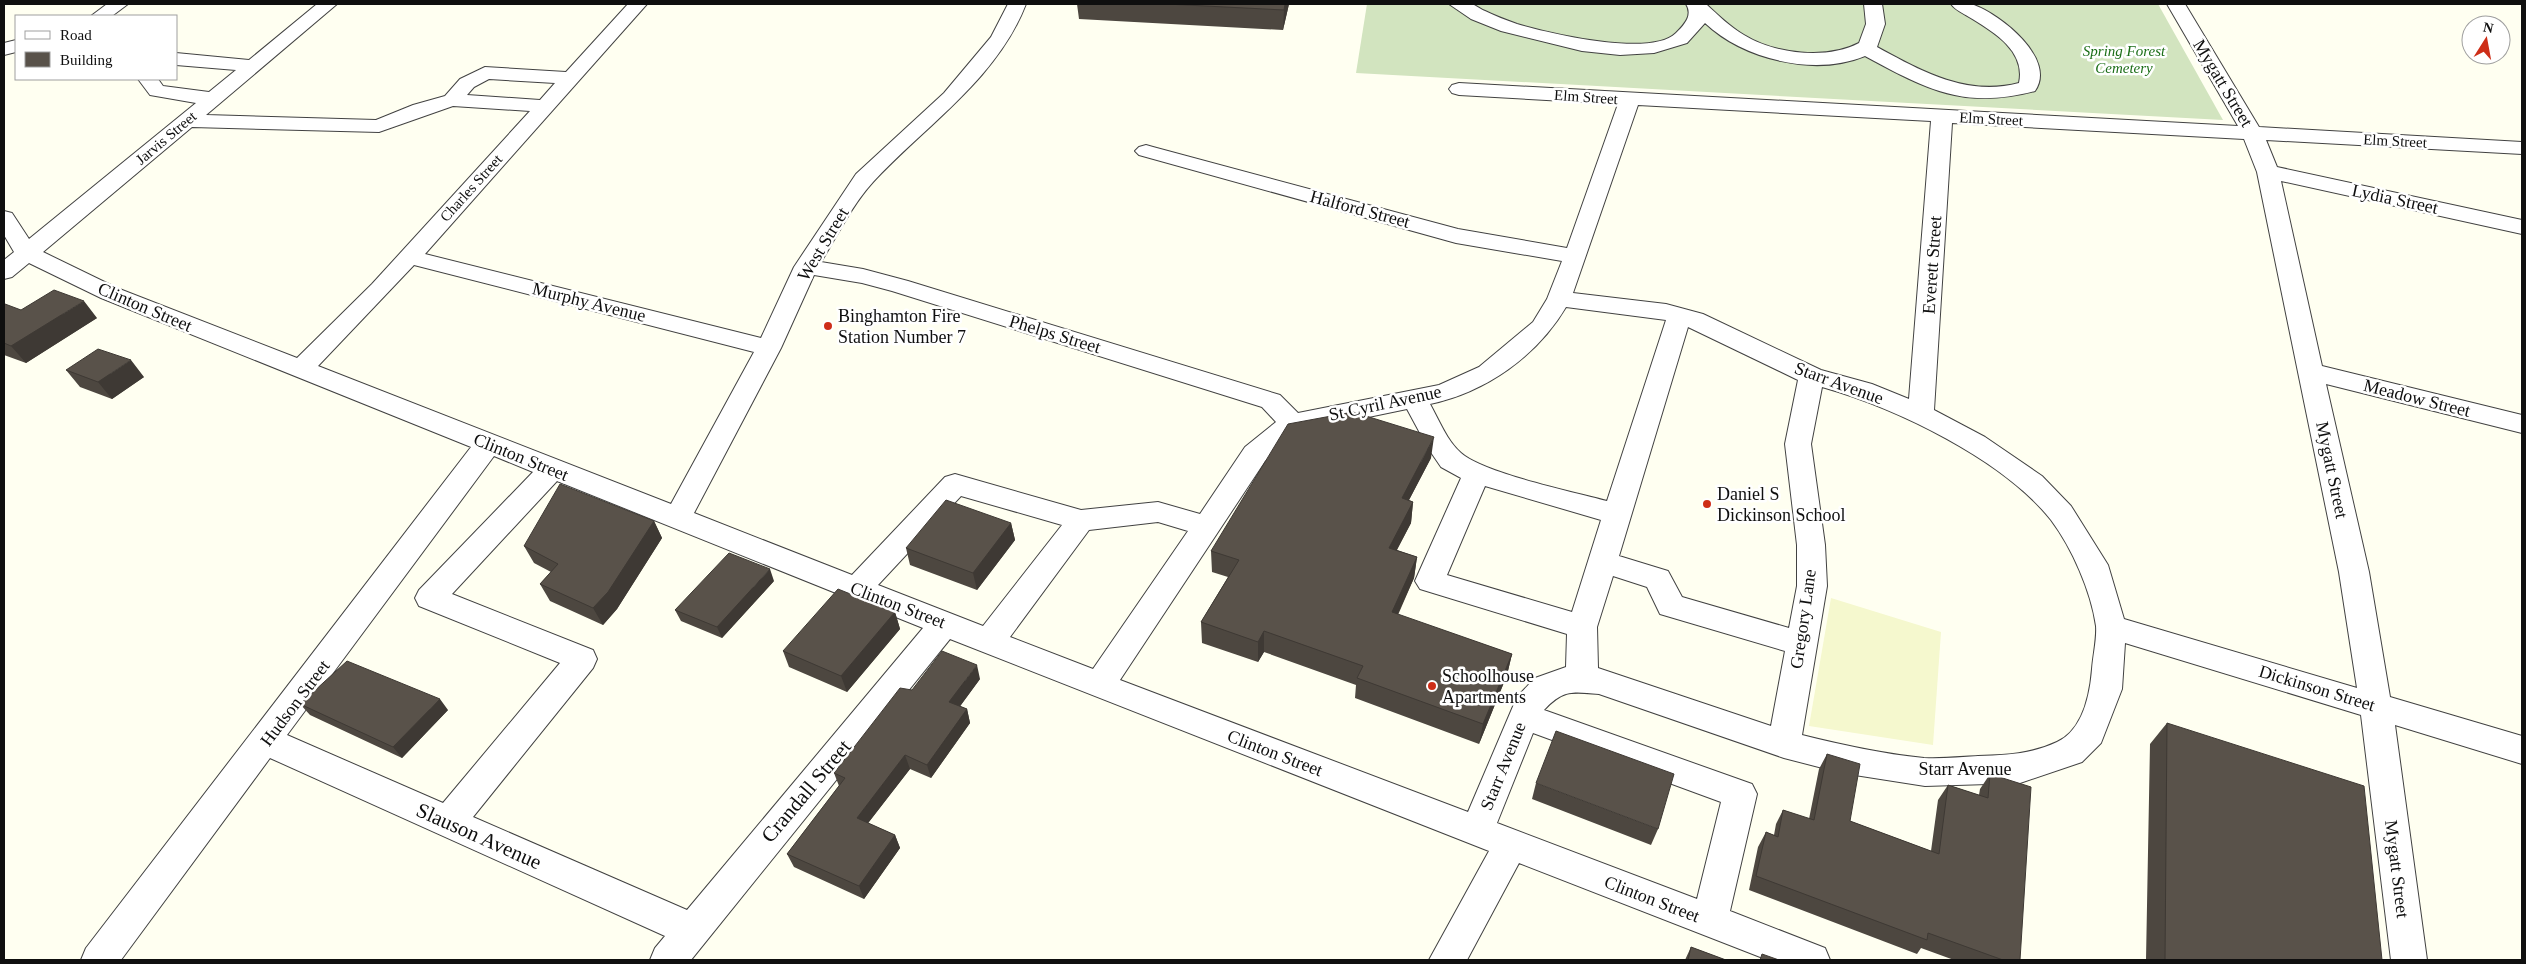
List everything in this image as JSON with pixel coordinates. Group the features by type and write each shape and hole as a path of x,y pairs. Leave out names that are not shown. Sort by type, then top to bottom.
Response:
{"street":[{"path":"102,15 118,4"},
{"name":"Jarvis Street","path":"4,272 328,4"},
{"name":"Charles Street","path":"301,369 409,257 638,4"},
{"name":"West Street","path":"677,519 769,348 806,267 864,179 951,97 1000,38 1017,4"},
{"path":"1458,4 1484,19 1511,29 1573,43 1621,49 1652,48 1682,37 1697,21 1696,5"},
{"path":"1696,5 1720,29 1735,38 1776,54 1826,58 1865,48 1871,40 1876,25 1873,4"},
{"path":"1865,48 1922,79 1956,90 1999,94 2014,92 2028,87 2032,78 2032,68 2026,53 1993,24 1960,4"},
{"name":"Mygatt Street","path":"2176,4 2253,134 2268,172 2354,572 2376,706 2408,960"},
{"path":"178,59 253,66"},
{"path":"452,100 467,83 485,73 571,78"},
{"path":"149,80 158,91 213,99"},
{"name":"Elm Street","path":"1459,89 1630,100 2522,148"},
{"path":"186,121 379,126 420,109 452,100 546,106"},
{"name":"St Cyril Avenue","path":"1099,685 1255,454 1279,432 1293,423 1445,392 1488,373 1542,326 1559,300 1630,100"},
{"name":"Everett Street","path":"1921,414 1942,116"},
{"name":"Halford Street","path":"1146,151 1456,236 1576,256"},
{"name":"Lydia Street","path":"2268,172 2522,226"},
{"path":"4,218 27,253"},
{"name":"Clinton Street","path":"27,253 109,293 677,519 1476,832 1812,960"},
{"name":"Murphy Avenue","path":"409,257 769,348"},
{"name":"Phelps Street","path":"806,267 863,276 900,286 1271,401 1293,423"},
{"name":"Starr Avenue","path":"1476,832 1528,706 1546,687 1569,680 1600,681 1784,744 1842,759 1925,772 2020,769 2070,752 2090,733 2106,689 2111,627 2093,565 2061,513 2032,483 1976,444 1921,414 1863,390 1812,376 1694,320 1677,324 1632,307 1559,300"},
{"path":"1582,680 1582,627 1677,324 1624,322"},
{"name":"Meadow Street","path":"2312,372 2522,424"},
{"name":"Gregory Lane","path":"1784,744 1812,586 1811,545 1798,444 1812,376"},
{"path":"1414,398 1437,441 1451,460 1476,474 1618,514"},
{"path":"1348,412 1437,441"},
{"name":"Hudson Street","path":"99,960 266,742 488,444"},
{"path":"448,822 582,659 430,598 552,469"},
{"path":"1476,474 1430,581 1582,627"},
{"path":"857,589 955,484 1081,520 1158,512 1206,526"},
{"path":"989,641 1081,520"},
{"path":"1603,562 1658,579 1671,606 1802,644"},
{"name":"Crandall Street","path":"668,960 945,623"},
{"name":"Dickinson Street","path":"2111,627 2522,750"},
{"path":"1524,716 1740,794 1710,921"},
{"name":"Slauson Avenue","path":"266,742 692,930"},
{"path":"1447,960 1511,845"}],"green space":[{"name":"Spring Forest Cemetery","path":"1367,4 2158,4 2223,120 1356,73"},
{"path":"1831,598 1941,632 1933,745 1809,726"}],"building":[{"path":"1166,4 1285,4 1284,10"},
{"path":"54,290 84,301 11,346 4,343 4,305 21,310"},
{"path":"98,349 131,360 98,382 66,370"},
{"path":"1353,412 1434,437 1402,498 1413,502 1389,548 1417,557 1392,612 1512,654 1483,724 1357,678 1363,666 1264,631 1258,642 1201,622 1239,560 1211,551 1288,424"},
{"path":"560,484 654,521 608,592 593,608 540,584 558,564 524,546"},
{"path":"946,500 1011,523 973,573 906,548"},
{"path":"729,553 770,569 717,627 675,610"},
{"path":"838,589 895,612 841,676 783,651"},
{"path":"942,651 977,665 949,702 967,709 927,765 905,755 857,818 895,835 859,886 787,854 845,778 834,773 900,688 912,690"},
{"path":"347,661 440,699 393,747 300,704"},
{"path":"2167,723 2364,786 2382,960 2165,960"},
{"path":"1556,731 1674,774 1658,829 1536,783"},
{"path":"1827,754 1860,764 1850,821 1939,854 1948,785 1988,798 1990,774 2031,787 2020,960 2003,960 1928,933 1927,940 1756,876 1766,832 1778,837 1783,810 1814,820"},
{"path":"1691,947 1726,960 1688,960"},
{"path":"1762,954 1779,960 1760,960"}],"place":[{"name":"Binghamton Fire Station Number 7","path":"828,326"},
{"name":"Daniel S Dickinson School","path":"1707,504"},
{"name":"Schoolhouse Apartments","path":"1432,686"}]}
